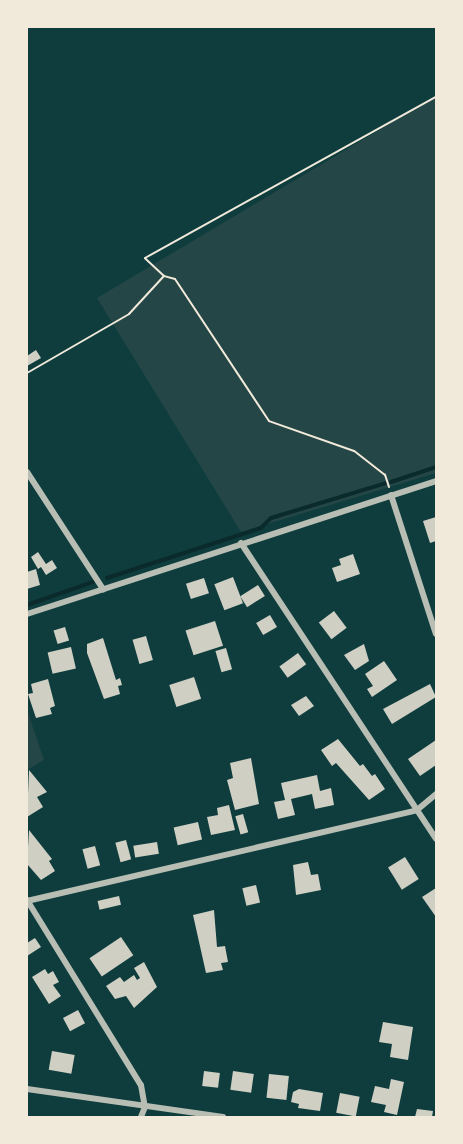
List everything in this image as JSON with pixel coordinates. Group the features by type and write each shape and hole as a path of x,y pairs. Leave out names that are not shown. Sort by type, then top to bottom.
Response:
{"street":[{"path":"27,472 103,589"},
{"path":"27,614 436,481"},
{"path":"391,495 436,634"},
{"path":"242,543 436,839"},
{"path":"141,1117 145,1107 135,1076 27,901 417,810 436,794"},
{"path":"27,1089 223,1117"}],"path":[{"path":"391,495 385,475 354,451 269,421 175,279 164,276 145,258 436,97"},
{"path":"27,373 129,314 164,276"}],"shaded area":[{"path":"436,96 436,473 241,532 97,298"},
{"path":"27,710 44,760 27,770"}],"building":[{"path":"36,350 41,358 27,366 27,356"},
{"path":"436,517 436,541 430,543 423,521"},
{"path":"38,552 46,564 52,560 57,568 46,575 41,567 38,569 31,557"},
{"path":"353,554 360,574 337,582 332,568 341,565 339,559"},
{"path":"36,569 40,585 27,589 27,572"},
{"path":"233,577 243,603 224,610 214,584"},
{"path":"204,578 209,593 191,599 186,584"},
{"path":"258,585 265,596 247,607 240,596"},
{"path":"334,611 347,628 331,639 319,622"},
{"path":"270,615 277,627 263,635 256,623"},
{"path":"215,621 223,646 194,655 186,631"},
{"path":"65,627 69,640 58,644 54,631"},
{"path":"146,636 153,660 139,664 133,640"},
{"path":"103,638 116,680 120,678 122,685 118,686 120,694 104,699 87,653 87,644"},
{"path":"364,644 369,661 355,670 344,655"},
{"path":"71,647 76,668 53,674 48,652"},
{"path":"226,648 232,669 221,672 215,651"},
{"path":"298,653 306,664 288,678 279,667"},
{"path":"384,661 397,680 372,697 367,689 373,686 365,674"},
{"path":"194,677 201,699 176,707 169,685"},
{"path":"48,679 55,706 50,708 52,714 36,718 28,694 33,693 31,684"},
{"path":"430,684 436,697 392,724 383,709"},
{"path":"306,696 314,706 299,716 291,705"},
{"path":"338,739 360,766 363,764 372,776 375,774 385,789 369,800 336,763 332,766 321,750"},
{"path":"436,740 436,765 420,776 408,759"},
{"path":"251,758 259,804 235,810 227,780 233,778 230,763"},
{"path":"29,770 47,792 37,797 43,807 27,817"},
{"path":"317,775 320,791 331,788 334,805 315,809 312,794 291,799 295,815 278,819 274,802 285,800 281,783"},
{"path":"229,805 235,830 211,835 207,817 218,815 217,808"},
{"path":"243,814 248,832 241,834 235,816"},
{"path":"198,822 202,840 178,845 174,828"},
{"path":"29,830 52,859 49,861 55,871 41,880 27,864"},
{"path":"126,840 131,859 121,862 115,843"},
{"path":"157,842 159,854 135,858 133,846"},
{"path":"95,846 100,865 88,869 82,849"},
{"path":"405,857 419,879 402,890 388,868"},
{"path":"308,862 311,875 318,874 321,890 296,895 293,865"},
{"path":"256,885 260,903 246,906 242,888"},
{"path":"436,888 436,917 422,897"},
{"path":"119,896 121,905 100,910 98,901"},
{"path":"214,910 217,947 225,946 228,962 221,963 223,970 206,973 193,915"},
{"path":"121,937 133,955 102,976 89,958"},
{"path":"35,938 41,947 27,956 27,943"},
{"path":"144,962 157,987 134,1008 126,996 115,999 106,986 120,977 124,982 134,975 137,980 140,978 134,968"},
{"path":"45,969 48,974 53,971 59,982 53,985 61,996 49,1004 32,977"},
{"path":"78,1010 85,1023 70,1031 63,1018"},
{"path":"383,1022 413,1027 408,1060 390,1057 392,1044 379,1042"},
{"path":"52,1051 75,1055 71,1074 49,1070"},
{"path":"204,1071 220,1073 218,1088 202,1086"},
{"path":"233,1071 254,1074 251,1093 230,1090"},
{"path":"269,1074 289,1076 286,1100 266,1098"},
{"path":"391,1079 404,1082 397,1115 384,1112 386,1105 371,1102 375,1086 389,1089"},
{"path":"299,1089 323,1093 320,1111 298,1108 299,1104 291,1102 293,1092"},
{"path":"340,1093 360,1097 356,1116 336,1113"},
{"path":"417,1109 433,1111 432,1117 415,1117"}],"waterway":[{"path":"391,482 436,467"},
{"path":"107,578 261,528 271,518 386,483"},
{"path":"27,605 93,582"}]}
